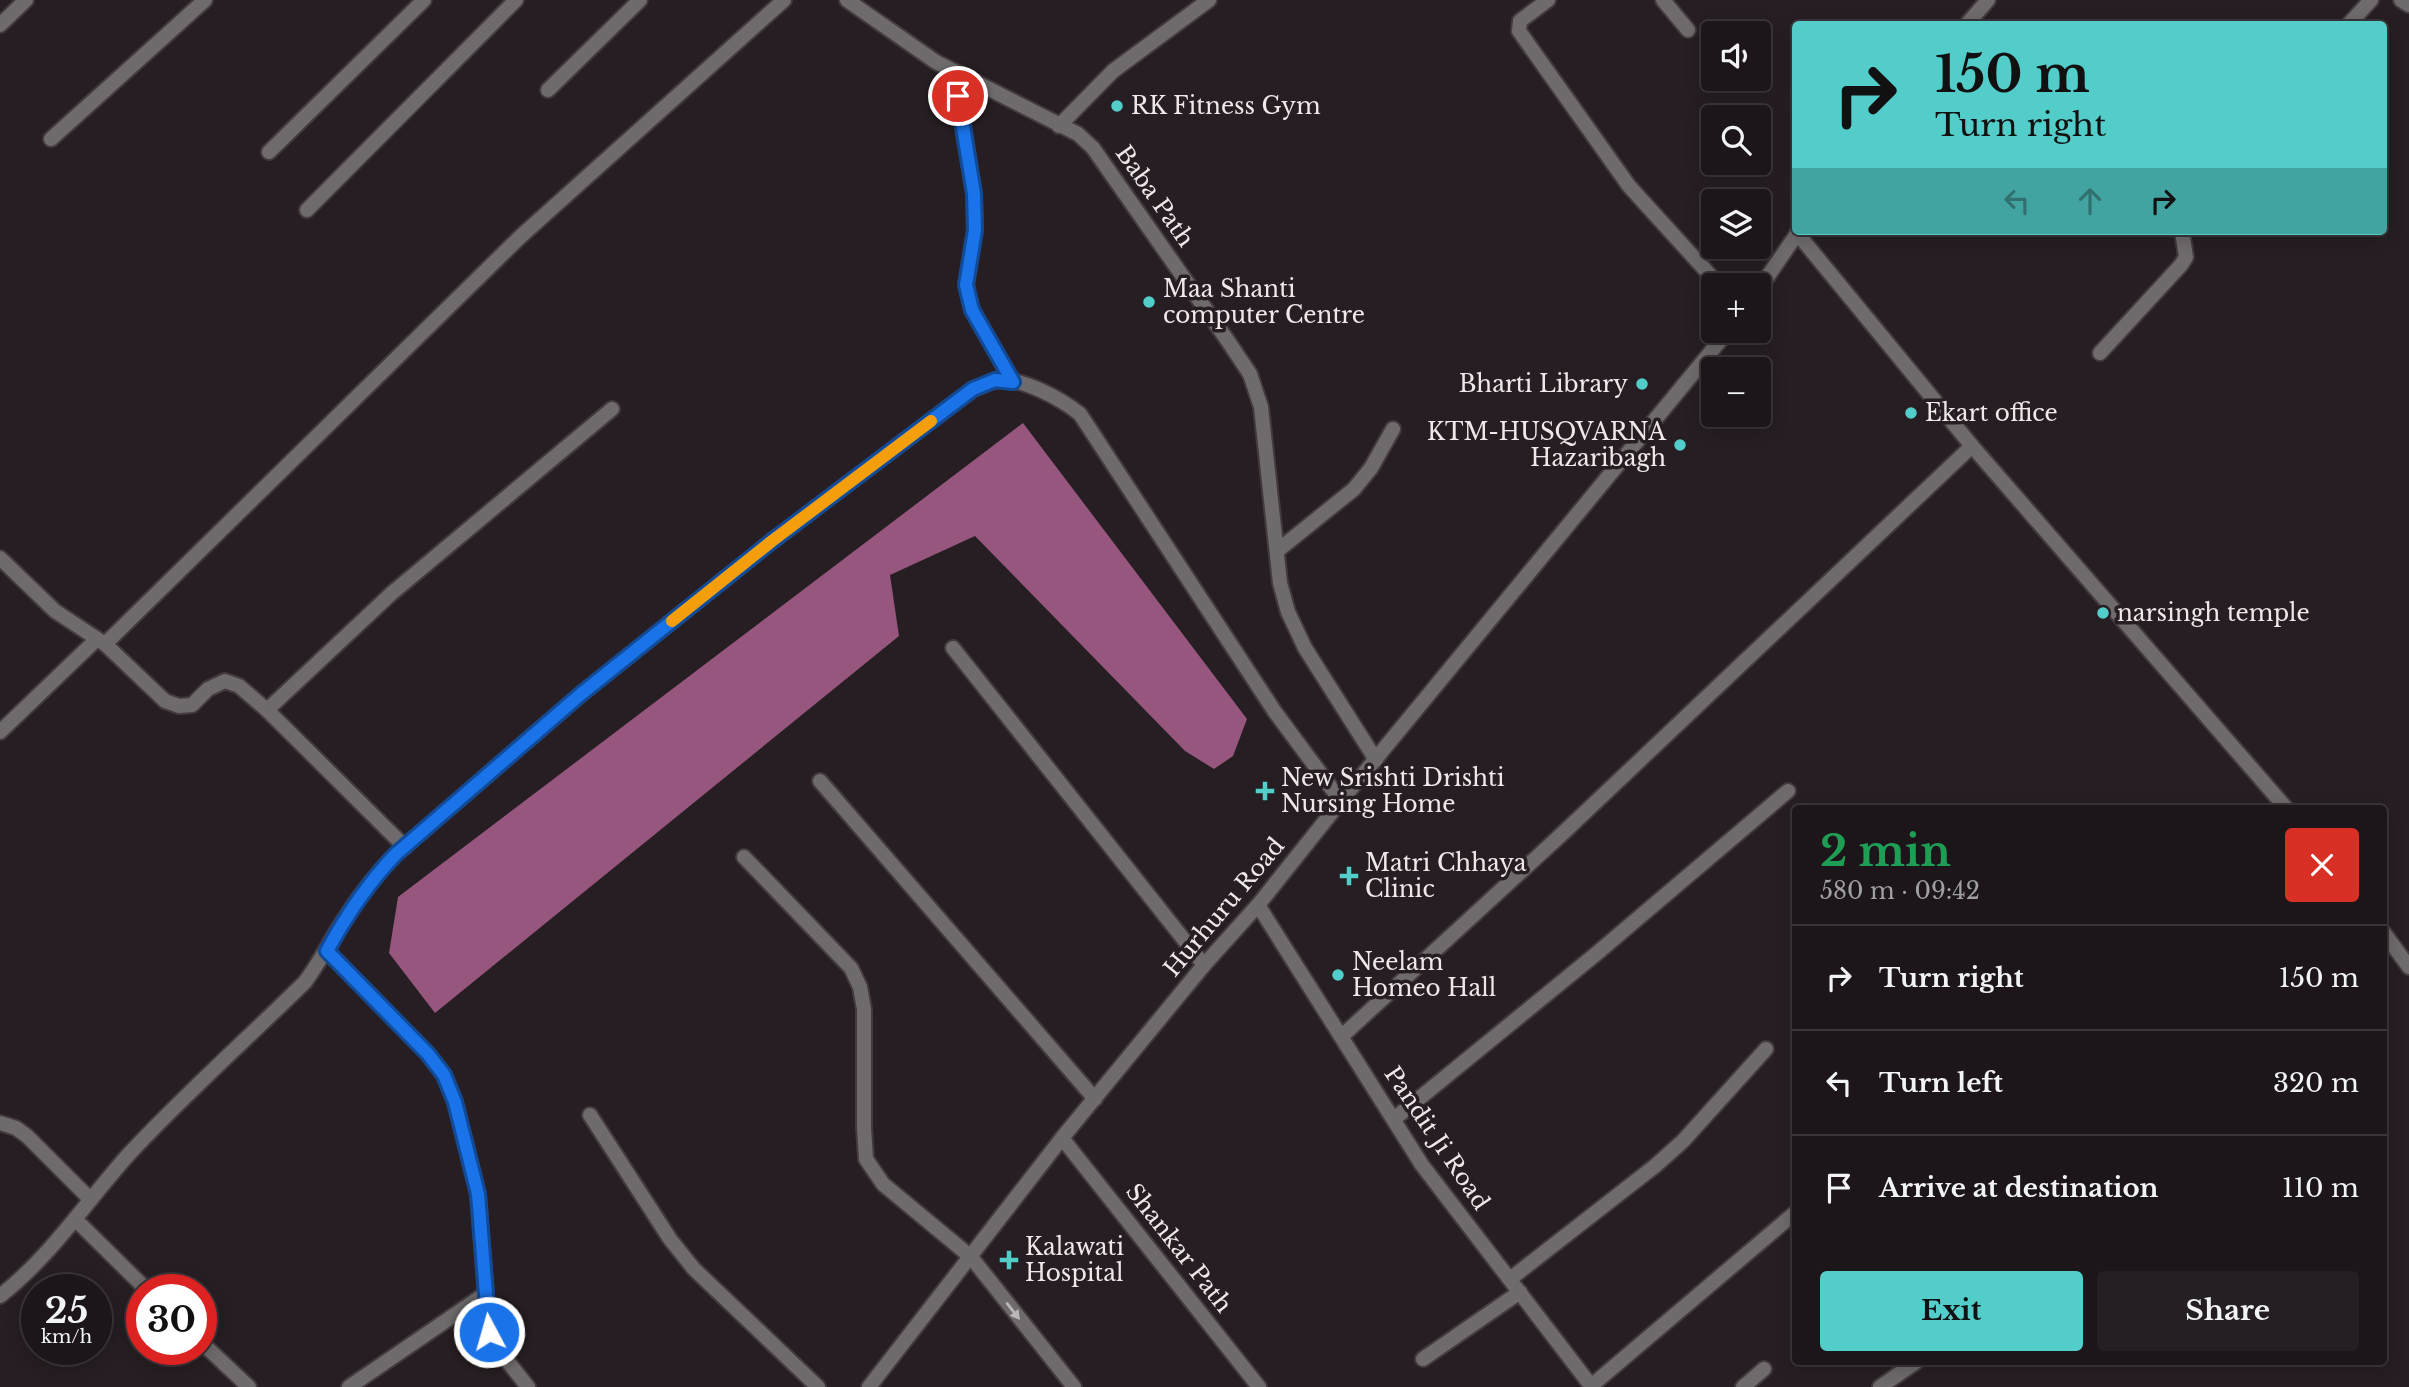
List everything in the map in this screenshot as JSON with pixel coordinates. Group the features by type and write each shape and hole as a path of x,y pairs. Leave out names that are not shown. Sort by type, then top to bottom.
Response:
{"street":[{"path":"0,25 26,0"},
{"path":"51,139 205,0"},
{"path":"269,152 424,0"},
{"path":"307,210 516,0"},
{"path":"548,90 640,0"},
{"path":"0,732 101,641 520,237 784,0"},
{"name":"Baba Path","path":"847,0 936,62 1078,134 1093,148 1251,373 1261,407 1280,583 1288,612 1305,648 1376,760"},
{"path":"1059,126 1113,71 1209,0"},
{"path":"1548,0 1520,22 1519,31 1629,186 1708,273"},
{"path":"1663,0 1688,30"},
{"path":"2352,21 2371,0"},
{"path":"2402,0 2409,5"},
{"path":"954,71 974,194 975,230 966,285 972,310 1013,382"},
{"path":"1770,273 1796,235"},
{"path":"1800,235 1972,446 2283,805"},
{"path":"2100,353 2181,265 2186,257 2183,235"},
{"name":"Hurhuru Road","path":"869,1387 1062,1138 1204,965 1258,905 1718,343"},
{"path":"0,1296 24,1278 44,1257 132,1152 305,982 375,875 405,847 581,694 772,541 973,389 995,380 1013,382 1061,399 1080,414 1275,712 1341,801"},
{"path":"267,709 391,593 612,409"},
{"path":"1277,551 1354,489 1371,468 1393,429"},
{"path":"1342,1036 1562,834 1972,446"},
{"path":"0,558 55,611 101,641 165,701 178,706 192,705 208,689 225,681 239,686 267,709 405,847"},
{"path":"953,648 1204,965"},
{"path":"820,781 1095,1099"},
{"path":"1394,1119 1596,954 1788,791"},
{"path":"744,857 851,968 860,987 864,1009 863,1128 866,1158 883,1184 971,1257 1074,1387"},
{"name":"Pandit Ji Road","path":"1258,905 1422,1165 1591,1387"},
{"path":"2387,937 2409,967"},
{"path":"327,951 428,1054 444,1075 455,1102 478,1194 489,1332 493,1343 528,1387"},
{"path":"1510,1279 1655,1167 1683,1141 1766,1049"},
{"path":"590,1115 670,1239 694,1269 818,1387"},
{"path":"0,1123 16,1128 27,1136 90,1199"},
{"name":"Shankar Path","path":"1062,1138 1259,1387"},
{"path":"1591,1387 1792,1215"},
{"path":"75,1219 131,1274"},
{"path":"1423,1359 1520,1292"},
{"path":"349,1387 485,1294"},
{"path":"217,1357 249,1387"},
{"path":"1880,1387 1912,1365"},
{"path":"1743,1387 1764,1368"}],"shaded area":[{"path":"1023,423 1247,719 1233,756 1214,769 1185,751 975,536 890,575 899,636 435,1013 389,953 398,897"}],"slow traffic":[{"path":"672,621 772,541 931,421"}],"place":[{"name":"RK Fitness Gym","path":"1117,106"},
{"name":"Maa Shanti computer Centre","path":"1149,302"},
{"name":"Bharti Library","path":"1642,384"},
{"name":"Ekart office","path":"1911,413"},
{"name":"KTM-HUSQVARNA Hazaribagh","path":"1680,445"},
{"name":"narsingh temple","path":"2103,613"},
{"name":"New Srishti Drishti Nursing Home","path":"1265,791"},
{"name":"Matri Chhaya Clinic","path":"1349,876"},
{"name":"Neelam Homeo Hall","path":"1338,975"},
{"name":"Kalawati Hospital","path":"1009,1260"}],"route":[{"path":"489,1332 478,1194 455,1102 444,1075 428,1054 327,951 375,875 581,694 772,541 973,389 995,380 1013,382 972,310 966,285 975,230 974,194 958,96"}]}
